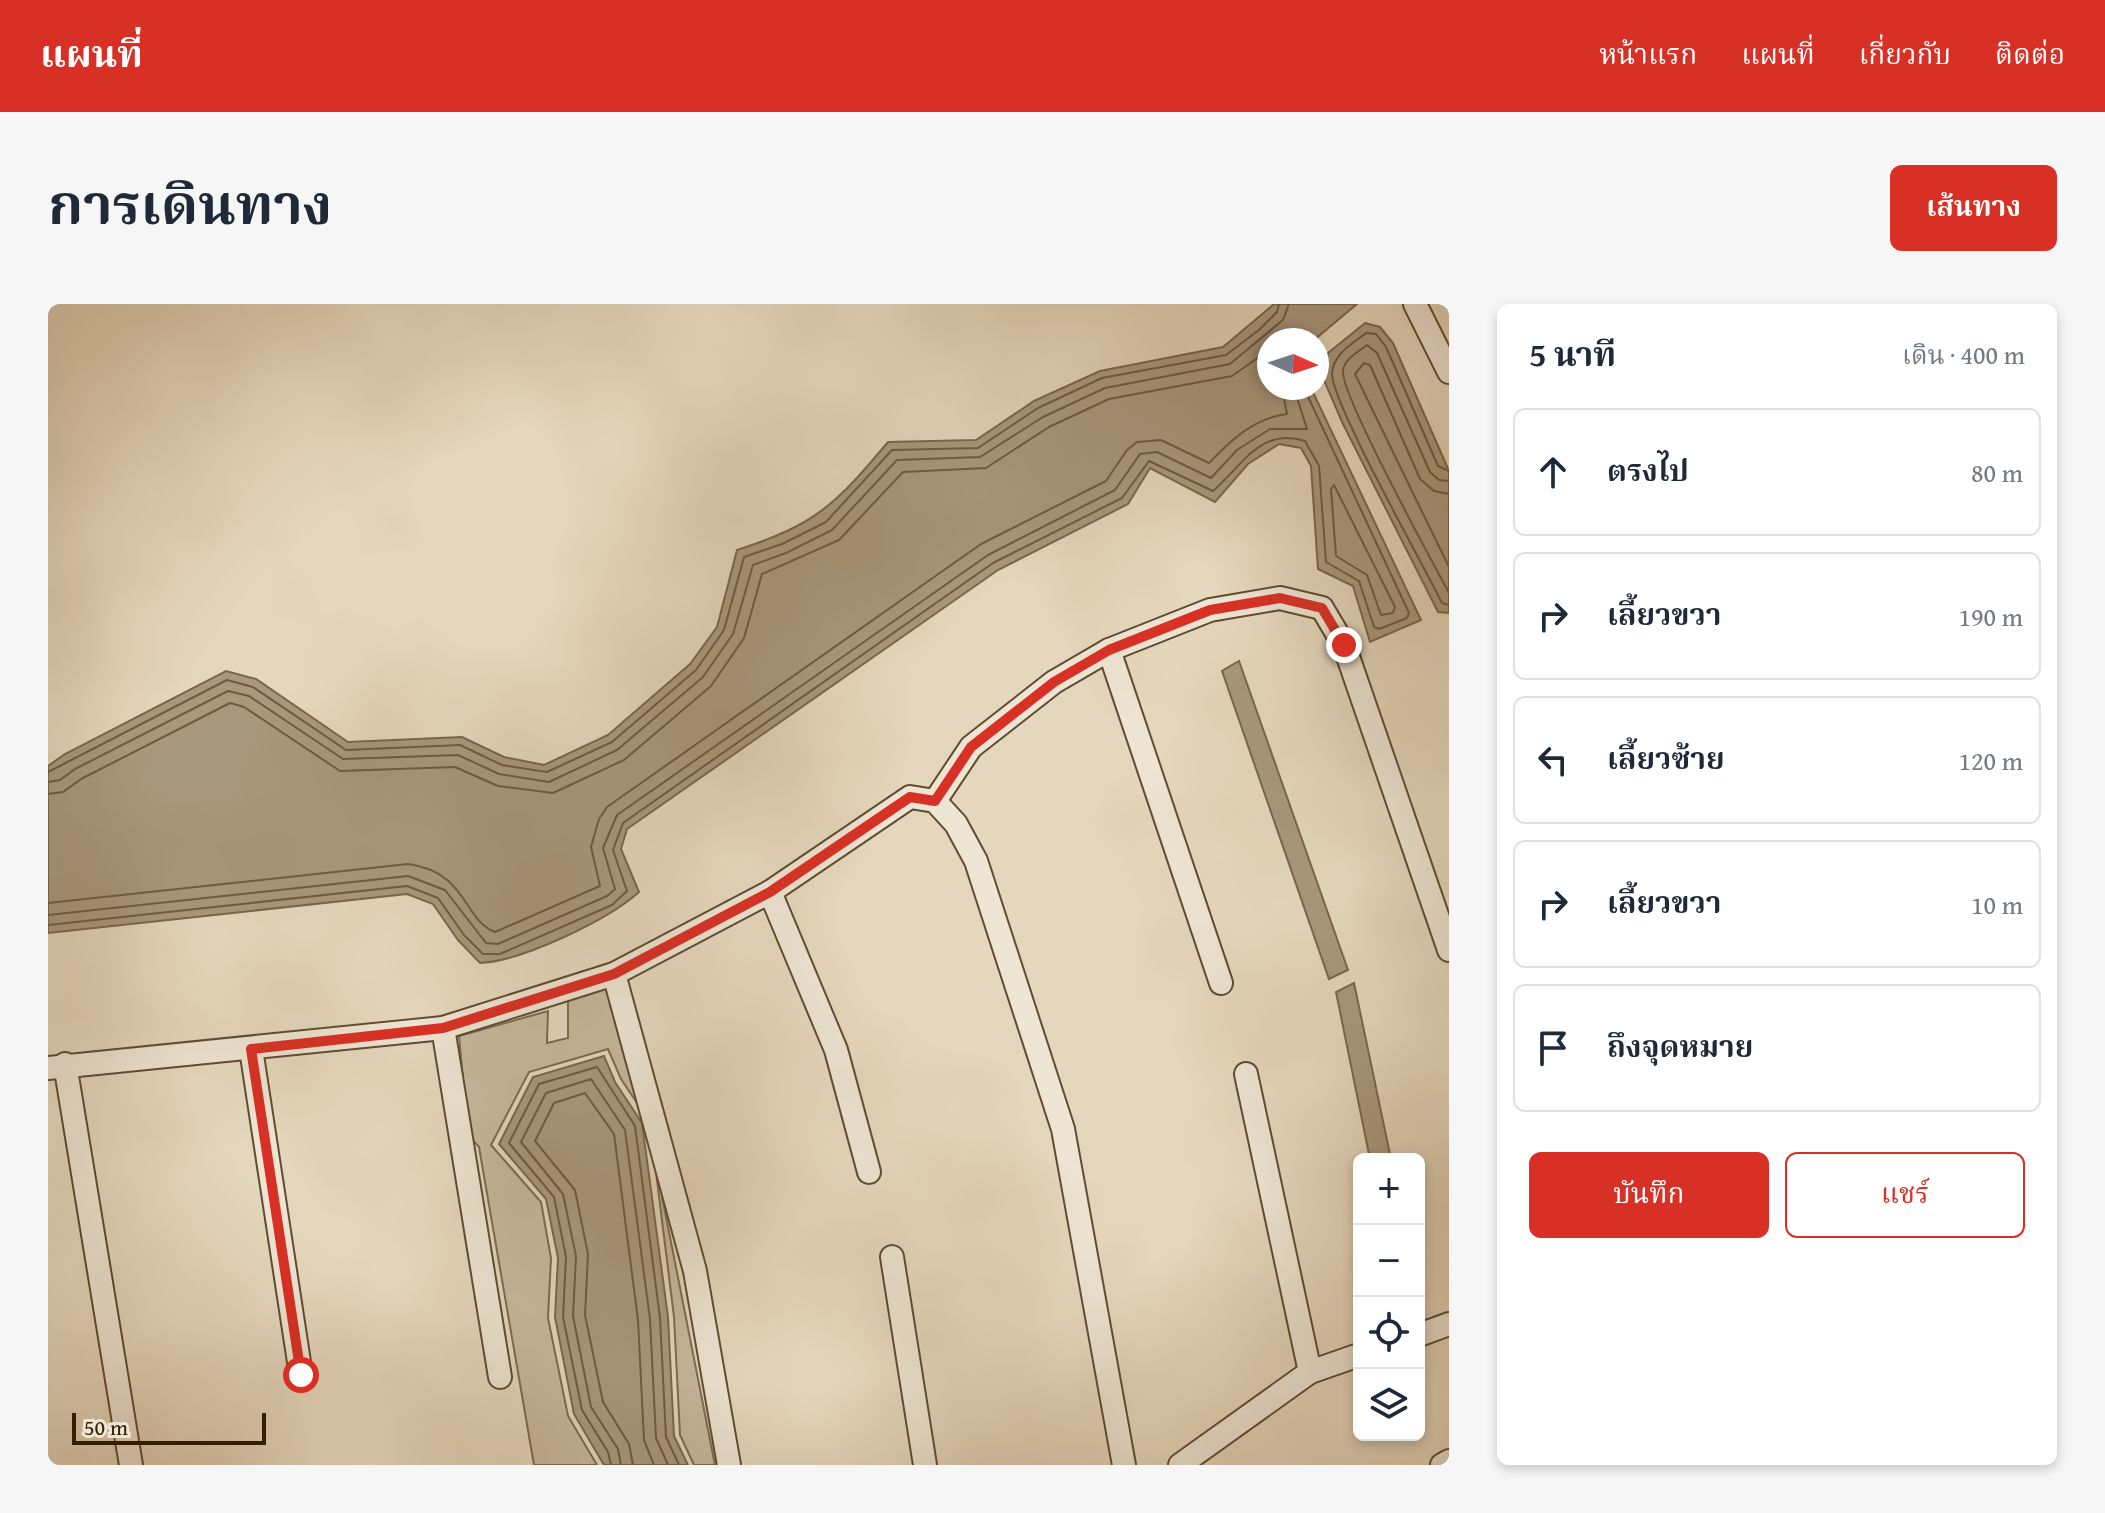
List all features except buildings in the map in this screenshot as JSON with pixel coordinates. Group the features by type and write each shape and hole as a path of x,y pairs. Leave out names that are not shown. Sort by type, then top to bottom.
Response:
{"street":[{"path":"1415,304 1449,372"},
{"path":"935,801 971,747 1054,682 1109,650 1210,610 1280,598 1322,608 1344,645 1449,950"},
{"path":"1109,650 1221,983"},
{"path":"131,1465 57,1066 443,1028 614,974 770,892 910,797 935,801 956,824 976,861 1063,1129 1124,1465"},
{"path":"770,892 836,1050 869,1172"},
{"path":"614,974 695,1271 729,1465"},
{"path":"443,1028 500,1377"},
{"path":"251,1049 301,1375"},
{"path":"1246,1074 1310,1372"},
{"path":"892,1257 925,1465"},
{"path":"1425,1333 1449,1324"},
{"path":"1180,1465 1310,1372 1353,1357"},
{"path":"1442,1465 1449,1461"}],"shaded area":[{"path":"614,982 649,1121 621,1079 608,1049 529,1072 491,1145 541,1202 551,1258 548,1318 568,1416 597,1465 534,1465 479,1147 468,1135 459,1036 548,1011 547,1043 568,1038 568,996"},
{"path":"654,1156 715,1465 694,1465 680,1435 674,1317"}],"water":[{"path":"1274,304 1357,304 1328,328 1257,328 1257,400 1317,400 1421,620 1370,642 1353,586 1318,569 1311,466 1301,448 1279,444 1248,464 1215,502 1150,468 1128,504 998,570 627,829 621,849 639,892 607,915 541,947 498,961 480,963 458,940 433,904 407,894 48,933 48,766 65,754 226,671 256,679 348,742 462,737 504,757 544,765 608,735 690,664 717,627 737,550 787,531 823,510 888,442 976,440 1034,401 1100,371 1223,347"},
{"path":"1365,323 1380,327 1393,343 1449,471 1449,613 1438,612 1343,424 1329,392 1329,352"},
{"path":"1239,661 1348,970 1329,979 1222,671"},
{"path":"1354,983 1390,1153 1369,1153 1336,992"},
{"path":"604,1056 615,1082 642,1123 668,1317 674,1436 688,1465 604,1465 574,1414 555,1317 558,1258 546,1199 499,1144 533,1077"}],"route":[{"path":"301,1375 251,1049 443,1028 614,974 770,892 910,797 935,801 971,747 1054,682 1109,650 1210,610 1280,598 1322,608 1344,645"}]}
